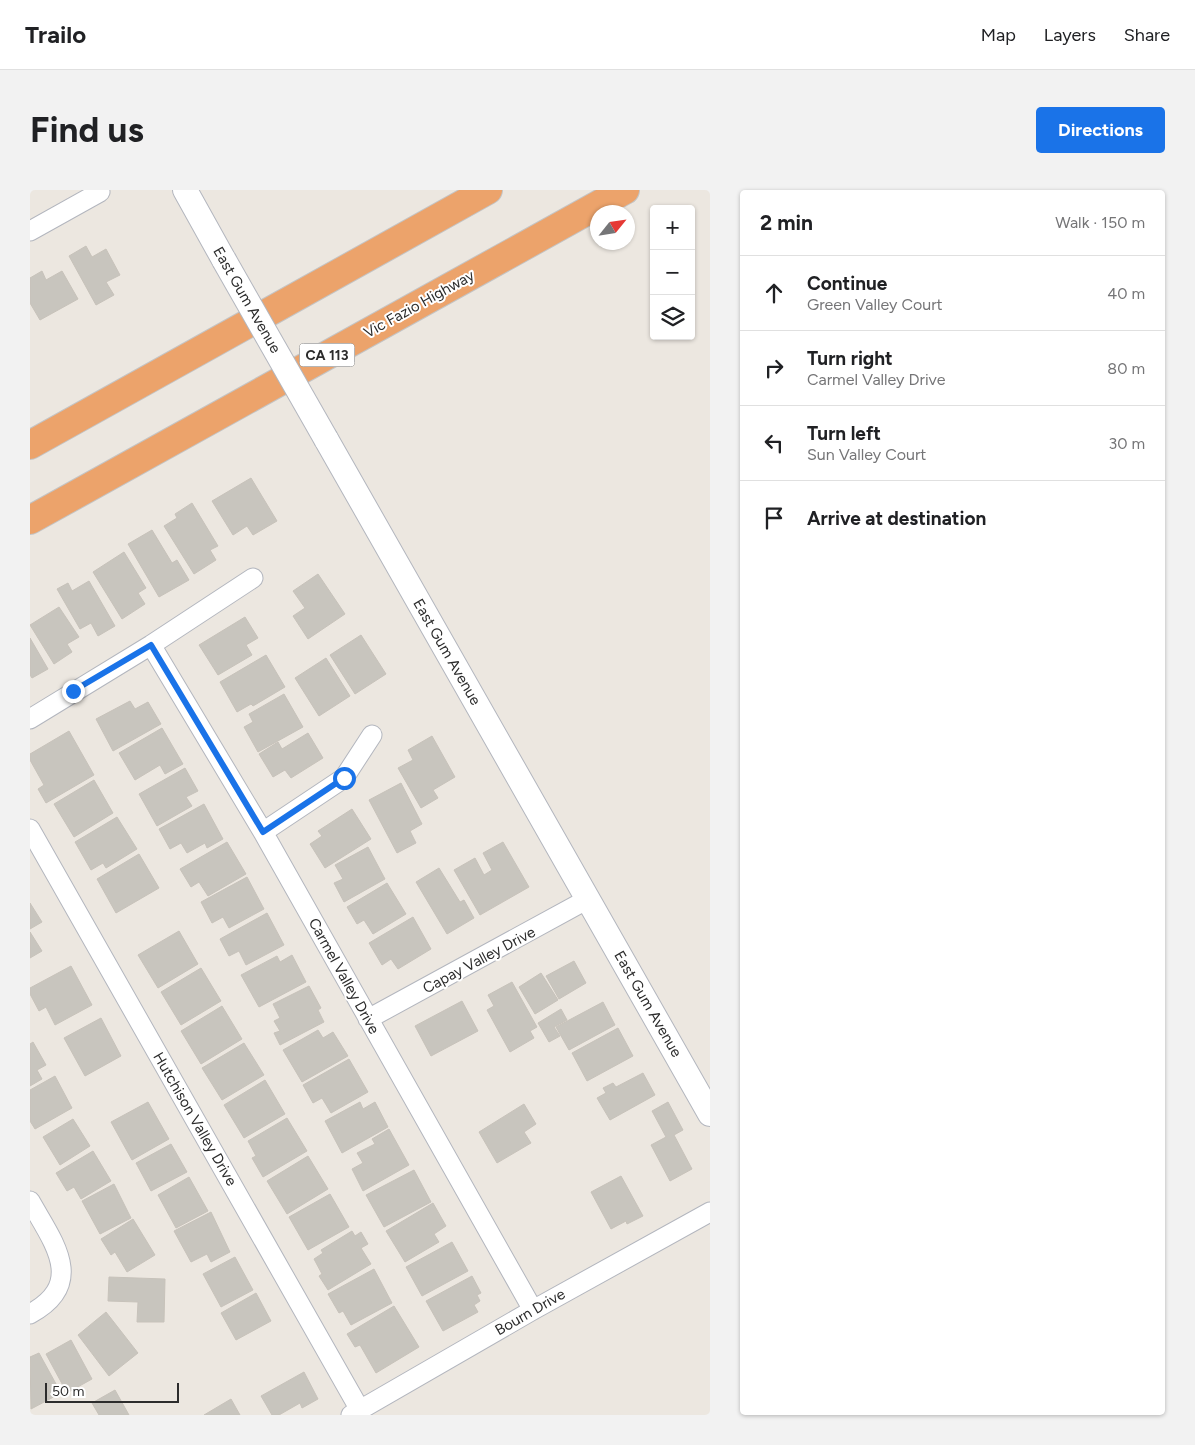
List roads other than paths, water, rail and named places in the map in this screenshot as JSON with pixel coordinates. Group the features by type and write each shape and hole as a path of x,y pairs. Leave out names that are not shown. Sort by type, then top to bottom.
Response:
{"highway":[{"path":"30,445 488,190"},
{"name":"Vic Fazio Highway","path":"30,520 625,190"}],"street":[{"name":"East Gum Avenue","path":"185,190 710,1114"},
{"path":"30,232 100,192"},
{"path":"30,719 151,645 253,578"},
{"name":"Carmel Valley Drive","path":"151,645 263,832 533,1310"},
{"path":"263,832 344,778 372,735"},
{"name":"Hutchison Valley Drive","path":"30,829 356,1412"},
{"name":"Capay Valley Drive","path":"368,1019 588,899"},
{"path":"30,1200 57,1248 63,1273 57,1293 30,1314"},
{"name":"Bourn Drive","path":"356,1412 533,1310 710,1212"}]}
